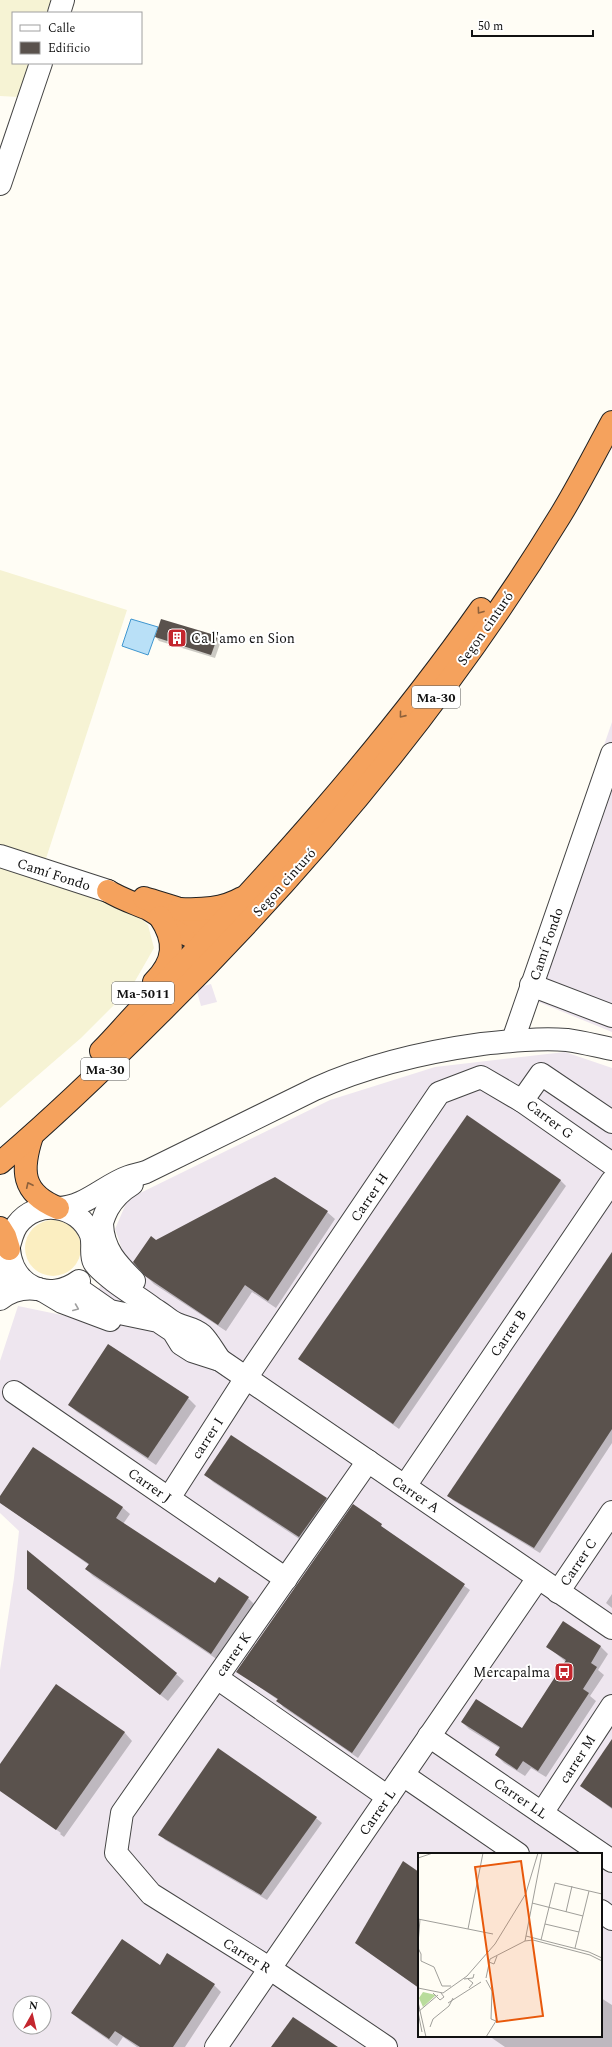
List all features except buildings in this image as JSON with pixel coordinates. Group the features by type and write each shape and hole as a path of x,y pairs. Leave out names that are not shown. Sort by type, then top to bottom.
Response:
{"highway":[{"name":"Segon cinturó","path":"96,1066 242,929 314,850 417,722 516,584 561,515 612,422"},
{"name":"Segon cinturó","path":"255,888 358,768 404,711 478,613 601,443"},
{"path":"207,940 216,939 224,934 300,852 376,760 417,722"},
{"path":"207,940 255,888"},
{"path":"169,913 206,910 223,906 238,900 255,888"},
{"path":"96,1066 148,1015 201,959 205,952 207,940 202,925 197,919 169,913 129,893 108,891"},
{"name":"Ma-5011","path":"96,1066 117,1020 161,975 168,965 171,944 167,927 169,913"},
{"name":"Ma-30","path":"0,1163 32,1136 207,940"},
{"name":"Ma-30","path":"0,1144 63,1089 96,1066"},
{"path":"32,1136 25,1162 25,1171 29,1186 42,1200 58,1208"},
{"path":"0,1228 5,1236 9,1249"}],"street":[{"path":"59,12 63,0"},
{"path":"0,184 41,64"},
{"name":"Camí Fondo","path":"513,1040 612,754"},
{"name":"Camí Fondo","path":"0,856 108,891"},
{"path":"531,985 612,1016"},
{"path":"0,1277 6,1264 14,1230 27,1215 45,1208 68,1207 127,1177 146,1172 300,1096 348,1075 412,1056 513,1040 567,1040 612,1048"},
{"name":"Carrer G","path":"612,1122 541,1074 522,1101 612,1164"},
{"name":"Carrer H","path":"246,1378 439,1093 481,1077 522,1101"},
{"path":"70,1287 88,1270 102,1222 114,1198 146,1172"},
{"name":"Carrer B","path":"405,1486 612,1181"},
{"path":"58,1208 72,1213 84,1222 93,1242 93,1256 95,1264 114,1281 177,1324 187,1336"},
{"path":"102,1222 105,1243 114,1260 136,1282 182,1315 187,1336"},
{"path":"9,1249 11,1262 18,1275 27,1283 62,1302 101,1318 146,1327 168,1340 187,1336"},
{"path":"0,1299 8,1293 20,1288 52,1291 70,1287 80,1290 110,1310 151,1319 173,1331 187,1336"},
{"name":"Carrer A","path":"187,1336 192,1351 220,1360 612,1628"},
{"name":"carrer I","path":"168,1498 246,1378"},
{"name":"Carrer J","path":"14,1392 286,1579"},
{"name":"carrer K","path":"116,1853 122,1814 368,1461"},
{"name":"Carrer C","path":"558,1592 612,1512"},
{"name":"Carrer L","path":"216,2047 538,1578"},
{"path":"217,1678 388,1797"},
{"name":"carrer M","path":"542,1813 612,1706"},
{"name":"Carrer LL","path":"429,1736 600,1853"},
{"path":"403,1775 517,1853"},
{"name":"Carrer R","path":"116,1853 151,1894 269,1968 386,2047"},
{"name":"Carrer LL","path":"602,1854 612,1861"},
{"path":"602,1912 612,1919"}],"shaded area":[{"path":"0,0 52,0 48,12 12,12 12,64 30,64 19,97 0,96"},
{"path":"0,570 127,610 39,880 133,911 148,925 154,948 131,988 81,1038 0,1108"},
{"path":"612,722 612,1032 519,994"},
{"path":"211,984 217,1002 201,1006 196,988"},
{"name":"Mercapalma","path":"565,1052 612,1068 612,2047 0,2047 0,1670 14,1578 19,1531 0,1513 0,1361 18,1306 76,1318 124,1255 115,1229 128,1199 330,1100 435,1067"}],"sand":[{"path":"48,1220 58,1220 73,1228 79,1237 81,1248 79,1259 73,1268 58,1276 48,1276 37,1271 30,1264 25,1253 25,1243 30,1232 37,1225"}],"water":[{"path":"131,619 158,627 148,655 122,646"}],"place":[{"name":"Ca l'amo en Sion","path":"177,638"},
{"name":"Mercapalma","path":"564,1672"}]}
